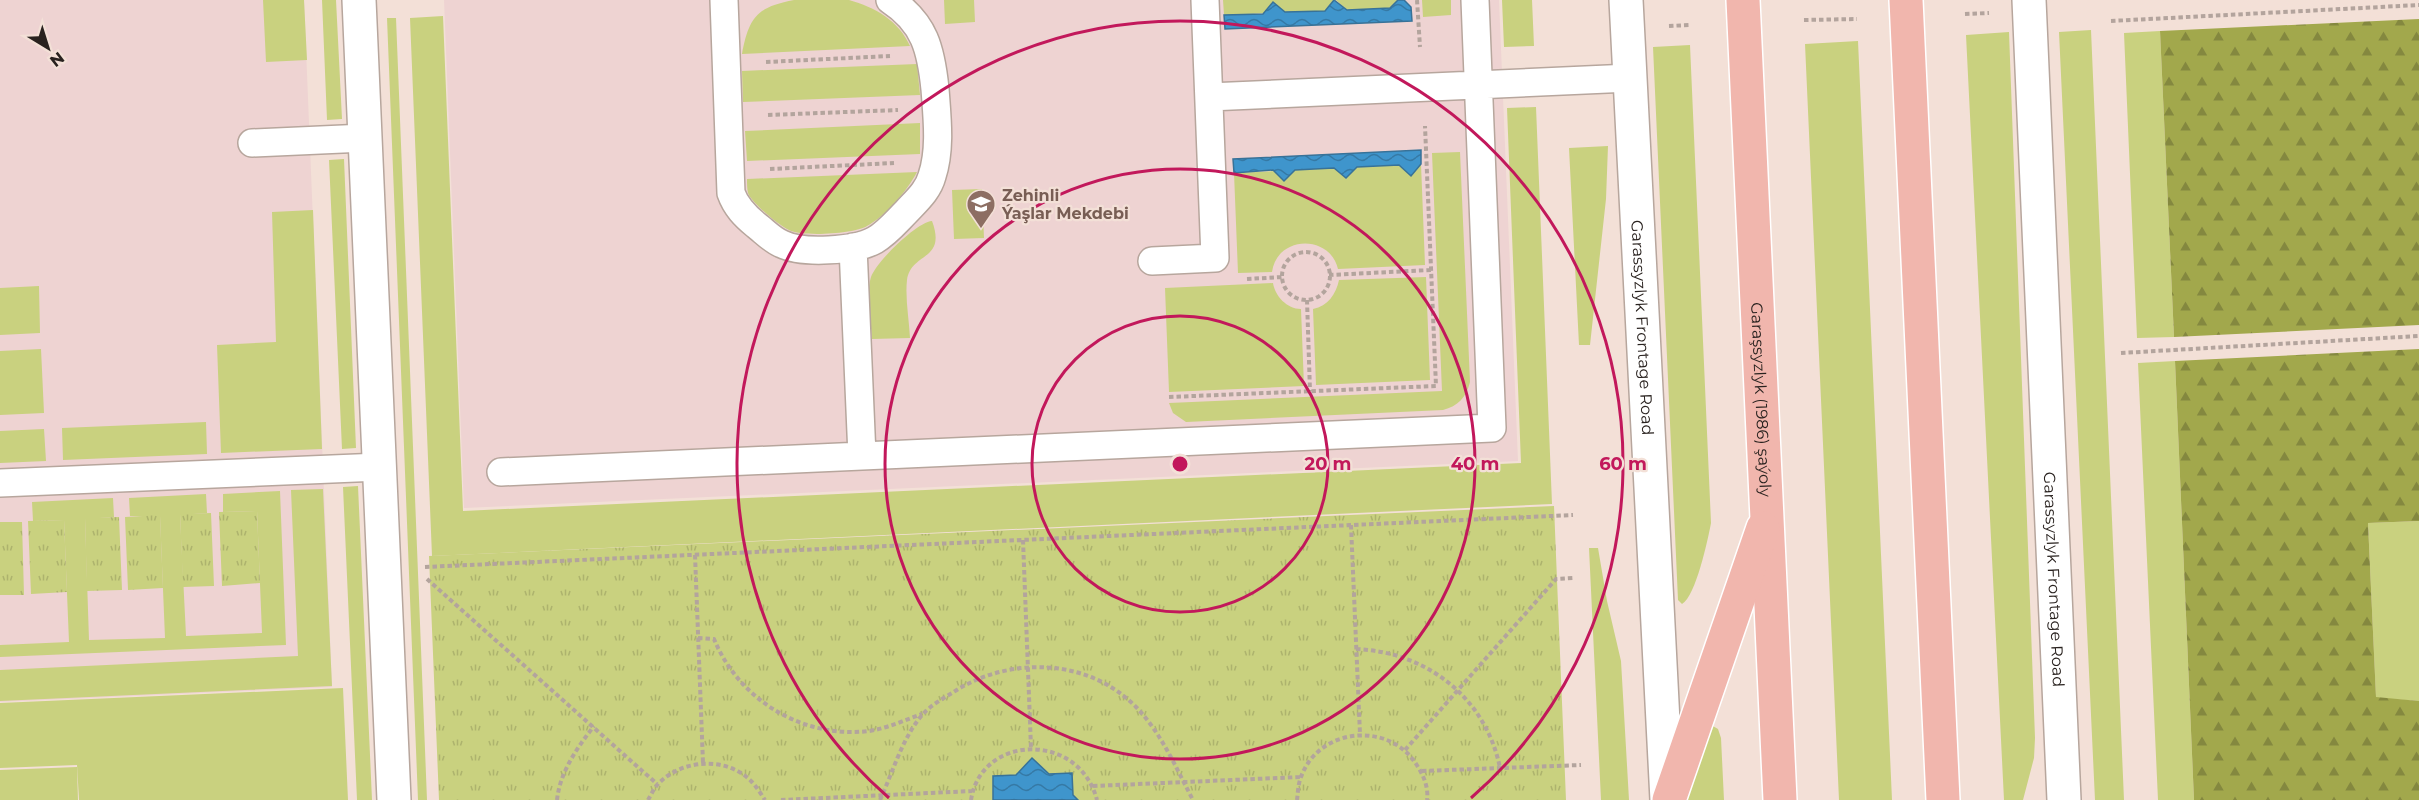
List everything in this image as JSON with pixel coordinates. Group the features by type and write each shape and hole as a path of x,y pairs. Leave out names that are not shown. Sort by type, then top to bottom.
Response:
{"main road":[{"name":"Garaşsyzlyk (1986) şaýoly","path":"1743,0 1780,800"},
{"path":"1906,0 1943,800"},
{"path":"1668,800 1768,512"}],"street":[{"path":"359,0 394,800"},
{"name":"Garassyzlyk Frontage Road","path":"1626,0 1668,800"},
{"name":"Garassyzlyk Frontage Road","path":"2029,0 2064,800"}],"lane":[{"path":"724,0 731,193 738,207 781,244 804,249 853,248 885,234 924,193 932,176 935,162 936,108 930,54 915,20 890,0"},
{"path":"1152,261 1215,258 1205,0"},
{"path":"501,472 1492,428 1475,0"},
{"path":"1209,97 1630,78"},
{"path":"252,143 365,138"},
{"path":"853,248 862,456"},
{"path":"0,483 380,467"}],"path":[{"path":"1169,397 1436,386 1417,0"},
{"path":"2111,21 2419,4"},
{"path":"1804,20 1857,19"},
{"path":"726,63 930,54"},
{"path":"728,118 936,108"},
{"path":"730,171 935,162"},
{"path":"1305,252 1312,253 1324,261 1329,275 1325,289 1314,299 1306,300 1292,296 1283,285 1283,270 1290,257 1305,252"},
{"path":"1329,275 1431,270"},
{"path":"1306,300 1310,391"},
{"path":"2121,352 2419,336"},
{"path":"424,567 1573,515"},
{"path":"1351,525 1359,734"},
{"path":"1023,540 1031,748"},
{"path":"694,555 703,763"},
{"path":"425,576 657,784"},
{"path":"1405,750 1556,579 1574,579"},
{"path":"698,638 714,639 733,674 771,709 794,721 844,732 886,727 923,714 966,683 990,673 1015,667 1066,670 1091,678 1114,690 1134,705 1151,724 1193,800"},
{"path":"1356,649 1388,652 1413,660 1435,672 1459,690 1487,728 1497,751 1500,768"},
{"path":"881,798 898,758 923,714"},
{"path":"557,800 565,770 577,747 594,726"},
{"path":"1297,800 1301,777 1314,755 1335,740 1359,734 1385,738 1405,750 1422,771 1427,800"},
{"path":"971,800 972,791 985,770 1006,754 1031,748 1057,752 1078,765 1094,786 1097,800"},
{"path":"648,800 657,784 678,769 703,763 728,766 750,780 765,800"},
{"path":"1422,771 1581,765"},
{"path":"1094,786 1301,777"},
{"path":"781,800 881,798 972,791"}],"shaded area":[{"path":"0,0 304,0 332,687 0,702"},
{"name":"Zehinli Ýaşlar Mekdebi","path":"444,0 1499,0 1518,461 464,508"}],"green space":[{"path":"263,0 304,0 307,60 266,62"},
{"path":"322,0 336,0 342,119 327,120"},
{"path":"794,0 849,0 868,7 893,22 910,46 742,54 748,31 757,16 771,6"},
{"path":"944,0 974,0 975,22 945,24"},
{"path":"1223,0 1334,0 1325,11 1224,15"},
{"path":"1336,0 1398,0 1390,8 1347,10"},
{"path":"1422,0 1451,0 1451,15 1423,17"},
{"path":"1502,0 1532,0 1534,46 1504,47"},
{"path":"443,16 463,511 1521,463 1507,108 1536,107 1552,504 432,556 410,18"},
{"path":"387,18 396,18 427,800 418,800"},
{"path":"2419,19 2419,325 2174,337 2160,31"},
{"path":"2091,30 2124,800 2095,800 2059,32"},
{"path":"2160,31 2174,337 2137,338 2124,33"},
{"path":"2009,32 2035,738 2034,758 2023,800 2004,800 1966,35"},
{"path":"1858,41 1892,800 1839,800 1805,44"},
{"path":"1690,45 1711,523 1697,579 1682,604 1678,600 1653,47"},
{"path":"917,64 920,95 743,102 742,71"},
{"path":"920,123 920,154 747,161 745,131"},
{"path":"1608,146 1606,199 1590,345 1579,345 1569,148"},
{"path":"1460,152 1470,382 1461,400 1443,410 1186,422 1173,413 1169,403 1442,391 1432,153"},
{"path":"344,159 356,448 342,449 329,160"},
{"path":"1421,164 1425,265 1338,269 1333,258 1325,250 1315,245 1304,244 1283,251 1276,260 1272,272 1238,273 1234,173 1400,165 1411,175"},
{"path":"917,172 902,195 874,222 860,229 840,233 816,234 789,230 760,208 747,190 747,179"},
{"path":"982,189 984,238 954,239 952,190"},
{"path":"313,210 322,449 221,453 217,345 276,342 272,212"},
{"path":"932,221 935,243 932,250 910,271 907,280 910,338 872,339 869,299 874,270 907,235"},
{"path":"1426,277 1430,380 1316,385 1313,309 1331,299 1339,280"},
{"path":"1273,283 1282,301 1291,307 1301,309 1304,386 1169,392 1165,288"},
{"path":"39,286 40,333 0,335 0,288"},
{"path":"41,349 44,413 0,415 0,351"},
{"path":"2419,349 2419,521 2368,523 2376,697 2419,701 2419,800 2194,800 2175,361"},
{"path":"2175,361 2194,800 2158,800 2138,363"},
{"path":"206,422 207,454 63,460 62,428"},
{"path":"44,429 46,461 0,463 0,431"},
{"path":"358,486 372,800 357,800 343,487"},
{"path":"323,489 332,686 0,701 0,670 298,656 291,490"},
{"path":"280,491 286,645 0,657 0,645 69,642 64,520 33,521 32,502 113,498 114,517 85,519 89,640 165,638 160,516 130,516 129,498 206,494 207,513 180,515 186,636 262,633 257,511 223,512 223,494"},
{"path":"1554,506 1566,800 439,800 429,556"},
{"path":"257,511 260,583 222,586 219,512"},
{"path":"211,513 214,586 183,587 180,514"},
{"path":"160,515 163,588 128,590 125,517"},
{"path":"119,517 122,590 87,591 85,518"},
{"path":"64,520 67,592 31,594 28,521"},
{"path":"2419,521 2419,701 2376,698 2368,523"},
{"path":"0,522 22,522 24,595 0,595"},
{"path":"1589,548 1598,548 1621,661 1629,800 1601,800"},
{"path":"343,688 348,800 79,800 77,765 0,768 0,703"},
{"path":"1711,725 1718,729 1721,738 1724,800 1688,800 1688,790"},
{"path":"77,767 78,800 0,800 0,770"}],"water":[{"path":"1334,0 1347,10 1390,8 1398,0 1404,0 1411,7 1412,21 1225,29 1224,15 1263,14 1273,2 1285,12 1325,11"},
{"path":"1421,150 1421,164 1411,176 1399,165 1357,167 1346,178 1334,168 1295,170 1284,181 1273,170 1234,173 1233,159"},
{"path":"1032,758 1049,774 1072,773 1073,795 1078,800 993,800 993,776 1016,775"}],"place":[{"name":"Zehinli Ýaşlar Mekdebi","path":"981,230"}]}
